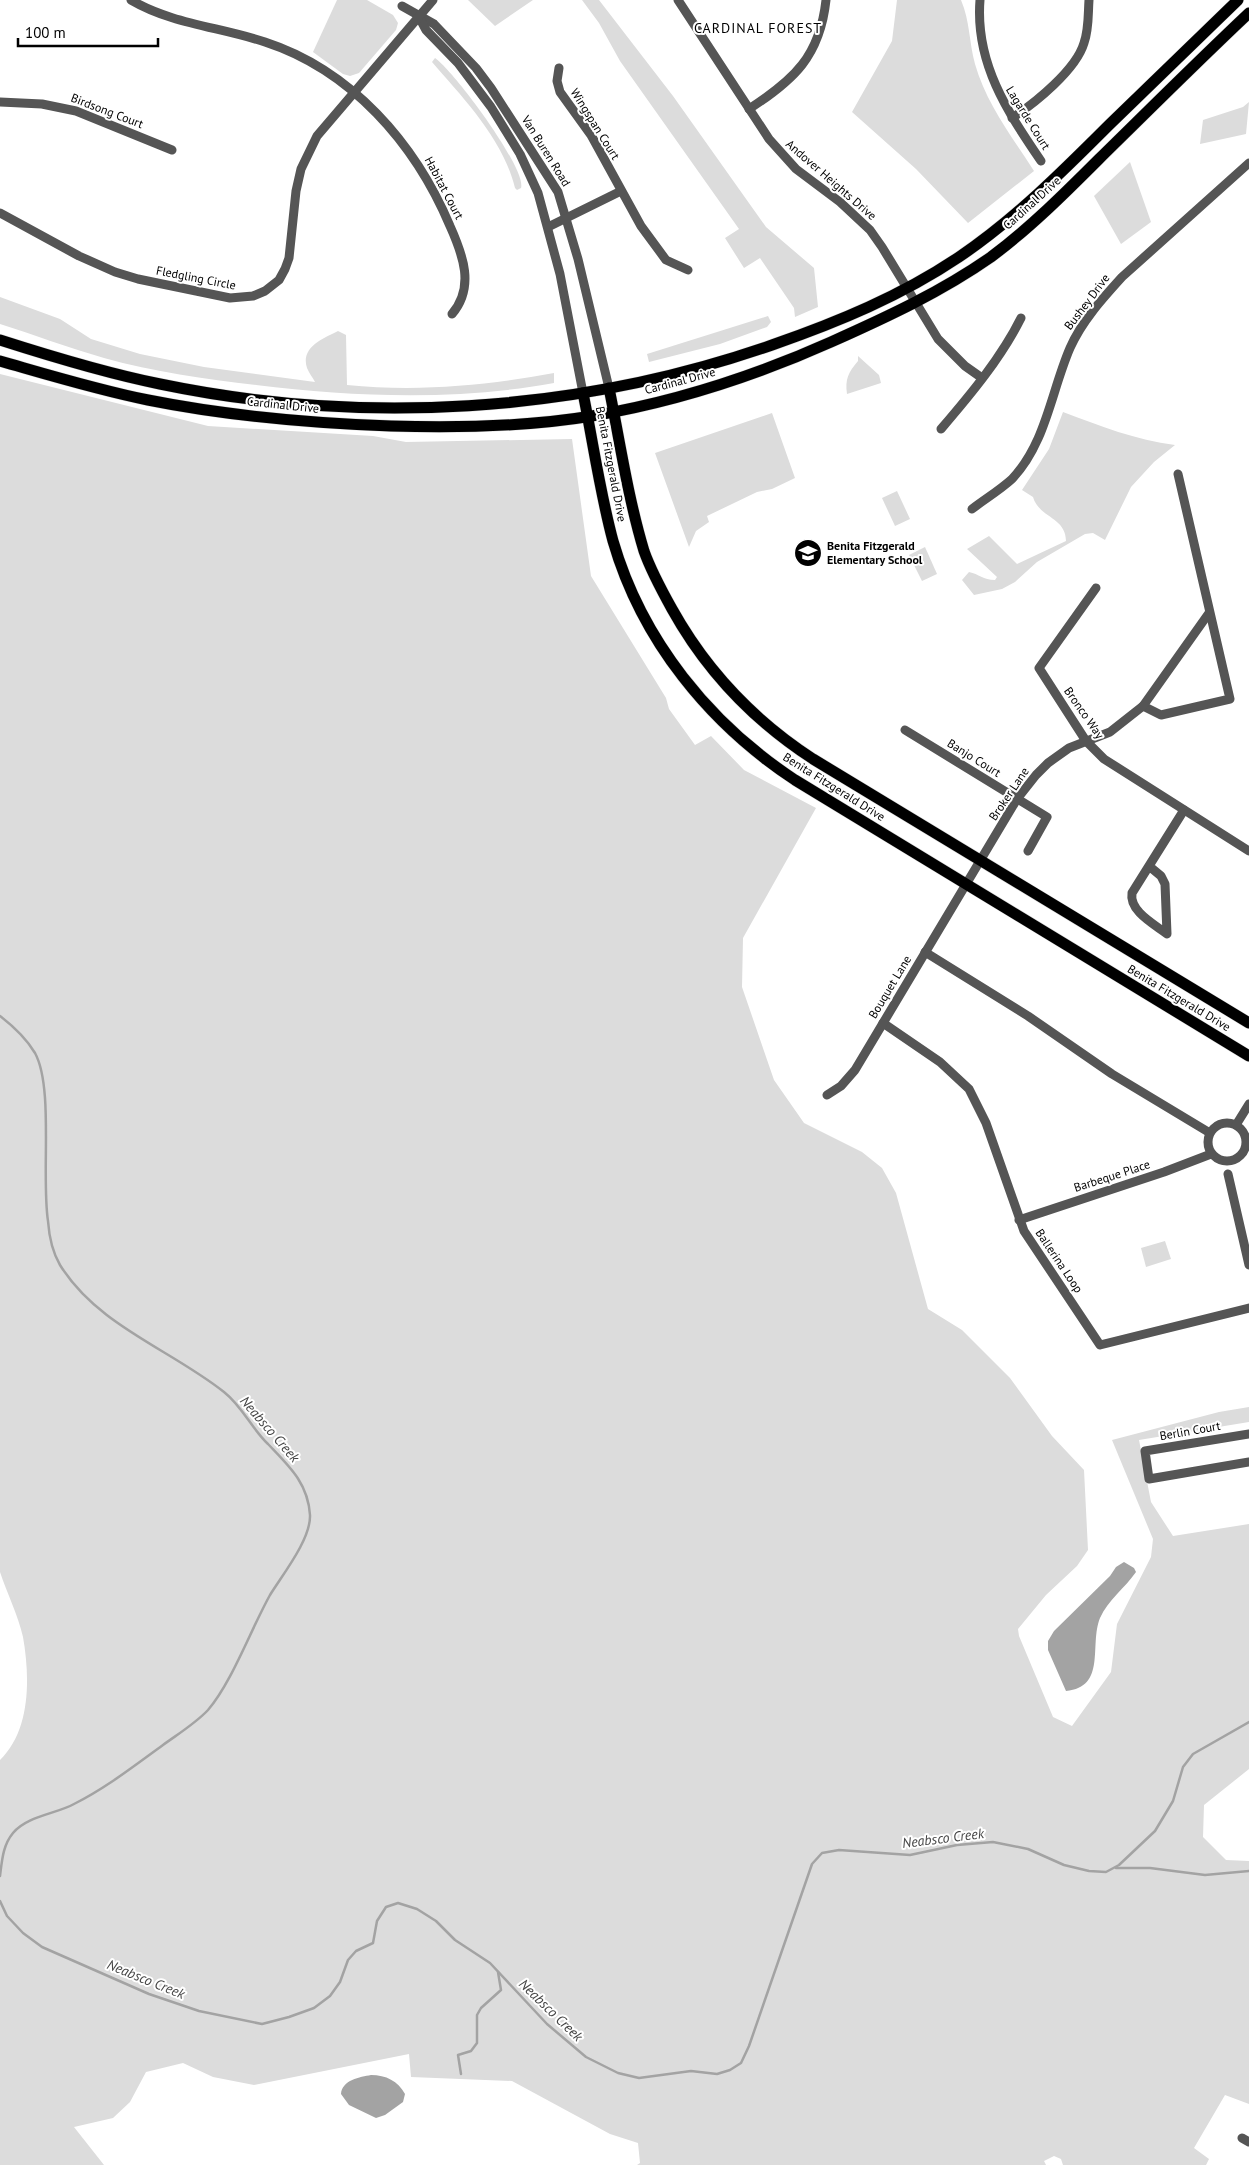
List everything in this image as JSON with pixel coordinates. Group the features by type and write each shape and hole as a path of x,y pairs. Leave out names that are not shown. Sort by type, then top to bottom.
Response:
{"main road":[{"name":"Cardinal Drive","path":"0,340 90,368 152,382 268,401 360,408 492,404 583,393 740,356 829,324 906,289 956,259 1019,212 1238,0"},
{"name":"Cardinal Drive","path":"0,361 147,400 298,422 438,427 516,424 614,412 694,392 755,373 825,345 915,304 963,276 1025,230 1249,13"},
{"name":"Benita Fitzgerald Drive","path":"609,388 645,552 654,576 681,625 714,673 748,710 792,745 1249,1023"},
{"name":"Benita Fitzgerald Drive","path":"583,393 608,520 620,564 647,622 694,692 734,734 774,766 1249,1056"}],"street":[{"path":"131,0 170,18 264,42 302,57 354,92"},
{"name":"Fledgling Circle","path":"0,213 79,256 115,272 138,279 230,298 253,296 265,291 278,280 289,258 296,191 301,169 317,136 433,0"},
{"name":"Andover Heights Drive","path":"678,0 749,109 782,155 855,215 870,230 882,247 926,323 950,353 982,378"},
{"path":"749,109 787,83 806,61 821,29 826,0"},
{"name":"Lagarde Court","path":"980,0 979,30 986,62 995,88 1012,118 1041,161"},
{"path":"1012,118 1034,103 1080,54 1087,32 1089,0"},
{"name":"Van Buren Road","path":"402,6 434,24 492,88 558,192 567,218 609,388"},
{"name":"Van Buren Road","path":"419,16 426,30 477,86 504,126 538,193 548,227 583,393"},
{"name":"Wingspan Court","path":"559,68 557,81 560,92 590,135 621,191 661,255 673,265 688,270"},
{"name":"Habitat Court","path":"354,92 380,116 396,135 415,160 440,202 462,257 465,273 463,297 452,314"},
{"name":"Birdsong Court","path":"0,102 42,104 76,111 172,150"},
{"name":"Bushey Drive","path":"972,509 1011,480 1035,445 1043,428 1070,348 1104,296 1122,277 1249,163"},
{"path":"548,227 621,191"},
{"path":"941,428 982,378 1010,338 1021,318"},
{"path":"1143,706 1161,715 1230,699 1178,474"},
{"name":"Bronco Way","path":"1096,588 1039,668 1086,741 1112,766 1249,851"},
{"name":"Broker Lane","path":"966,884 1017,799 1036,775 1048,763 1069,748 1110,732 1143,706 1209,613"},
{"name":"Banjo Court","path":"905,730 1047,817 1028,851"},
{"path":"1149,866 1161,876 1165,884 1167,934 1137,910 1132,902 1132,893 1184,810"},
{"name":"Bouquet Lane","path":"827,1095 847,1080 966,884"},
{"path":"925,952 1028,1016 1112,1074 1210,1133"},
{"name":"Ballerina Loop","path":"882,1023 940,1062 968,1089 986,1123 1019,1220 1027,1236 1100,1345 1249,1308"},
{"path":"1236,1125 1249,1104"},
{"path":"1231,1123 1236,1125 1241,1129 1247,1140 1247,1152 1231,1162 1220,1161 1211,1154 1207,1144 1210,1133 1219,1125 1231,1123"},
{"name":"Barbeque Place","path":"1019,1220 1164,1172 1211,1154"},
{"path":"1228,1174 1249,1265"},
{"name":"Berlin Court","path":"1249,1434 1145,1452 1149,1479 1249,1462"}],"shaded area":[{"path":"337,0 367,0 393,15 398,23 396,30 359,73 350,76 343,74 313,52"},
{"path":"468,0 533,0 495,26"},
{"path":"582,0 599,0 673,96 766,227 814,268 818,307 795,317 794,308 760,258 744,268 725,238 739,229 620,61 599,23"},
{"path":"897,0 961,0 966,16 973,56 980,78 1000,119 1034,171 968,223 916,169 852,112 892,41"},
{"path":"435,58 472,100 501,142 520,177 521,188 517,190 515,188 509,170 492,136 469,105 432,62"},
{"path":"1249,102 1246,134 1200,144 1203,120 1243,107"},
{"path":"1130,162 1151,222 1121,244 1094,196"},
{"path":"0,297 60,319 91,339 140,354 204,367 315,382 307,368 307,354 315,344 338,331 346,335 347,385 399,388 451,387 554,373 554,383 480,393 405,395 293,389 199,378 104,358 0,324"},
{"path":"768,316 771,322 767,327 720,344 649,362 647,354"},
{"path":"858,356 879,375 881,383 847,394 846,384 848,376 858,361"},
{"path":"0,374 208,426 373,436 406,442 572,439 591,576 666,698 669,709 695,745 711,736 744,770 816,808 743,938 742,987 774,1080 804,1123 862,1152 882,1168 896,1193 928,1309 962,1330 1010,1378 1052,1436 1084,1470 1088,1550 1077,1566 1046,1595 1018,1629 1019,1636 1053,1717 1072,1726 1111,1672 1117,1624 1151,1557 1153,1539 1112,1440 1219,1412 1249,1407 1249,1422 1139,1440 1151,1502 1173,1536 1249,1524 1249,1769 1204,1805 1203,1837 1226,1860 1249,1861 1249,2104 1225,2095 1194,2148 1209,2159 1206,2165 1063,2165 1061,2159 1054,2156 1044,2161 1046,2165 637,2165 640,2163 638,2143 610,2134 512,2081 411,2077 409,2054 254,2085 213,2077 183,2063 146,2072 130,2102 113,2118 74,2127 104,2165 0,2165 0,1760 18,1734 23,1718 26,1702 27,1669 23,1637 0,1572"},
{"path":"1063,412 1132,436 1175,445 1154,462 1131,487 1105,540 1093,533 1085,534 1037,562 1015,582 1002,589 974,595 962,580 969,572 991,580 995,580 997,577 967,549 989,536 1017,564 1066,541 1062,527 1036,504 1033,497 1022,490 1049,449"},
{"path":"772,413 795,478 772,489 757,492 707,516 709,522 696,531 689,547 655,453"},
{"path":"897,491 910,519 895,526 882,498"},
{"path":"925,547 937,574 922,581 909,555"},
{"path":"1165,1241 1171,1259 1146,1267 1141,1248"},
{"path":"1124,1562 1134,1568 1136,1572 1107,1605 1100,1618 1092,1673 1087,1682 1079,1688 1066,1691 1048,1650 1048,1641 1054,1631 1110,1576 1116,1567"},
{"path":"371,2075 382,2076 391,2080 405,2094 403,2102 385,2115 376,2118 349,2105 341,2094 342,2089 348,2082"}],"waterway":[{"name":"Neabsco Creek","path":"0,1016 28,1042 41,1068 46,1110 46,1202 50,1238 60,1265 94,1305 114,1321 224,1392 296,1476 306,1494 310,1515 306,1535 301,1545 270,1595 225,1685 208,1710 187,1728 86,1798 19,1827 13,1833 5,1848 0,1876"},
{"name":"Neabsco Creek","path":"0,1901 7,1916 23,1933 42,1947 149,1994 199,2011 262,2024 314,2008 330,1996 340,1982 348,1960 356,1951 373,1943 377,1921 386,1907 398,1903 417,1909 436,1921 455,1940 490,1963 547,2024 586,2057 618,2073 639,2078 691,2071 717,2074 730,2070 741,2063 749,2046 812,1864 822,1853 839,1850 910,1855 957,1845 993,1842 1028,1849 1064,1865 1089,1871 1106,1872 1119,1865 1155,1831 1173,1801 1183,1767 1193,1754 1249,1722"},
{"path":"1116,1868 1150,1868 1205,1875 1249,1871"},
{"path":"461,2074 458,2055 471,2051 477,2043 477,2015 481,2008 501,1990 498,1972"}],"place":[{"name":"Benita Fitzgerald Elementary School","path":"808,553"}],"district":[{"name":"CARDINAL FOREST","path":"758,28"}]}
